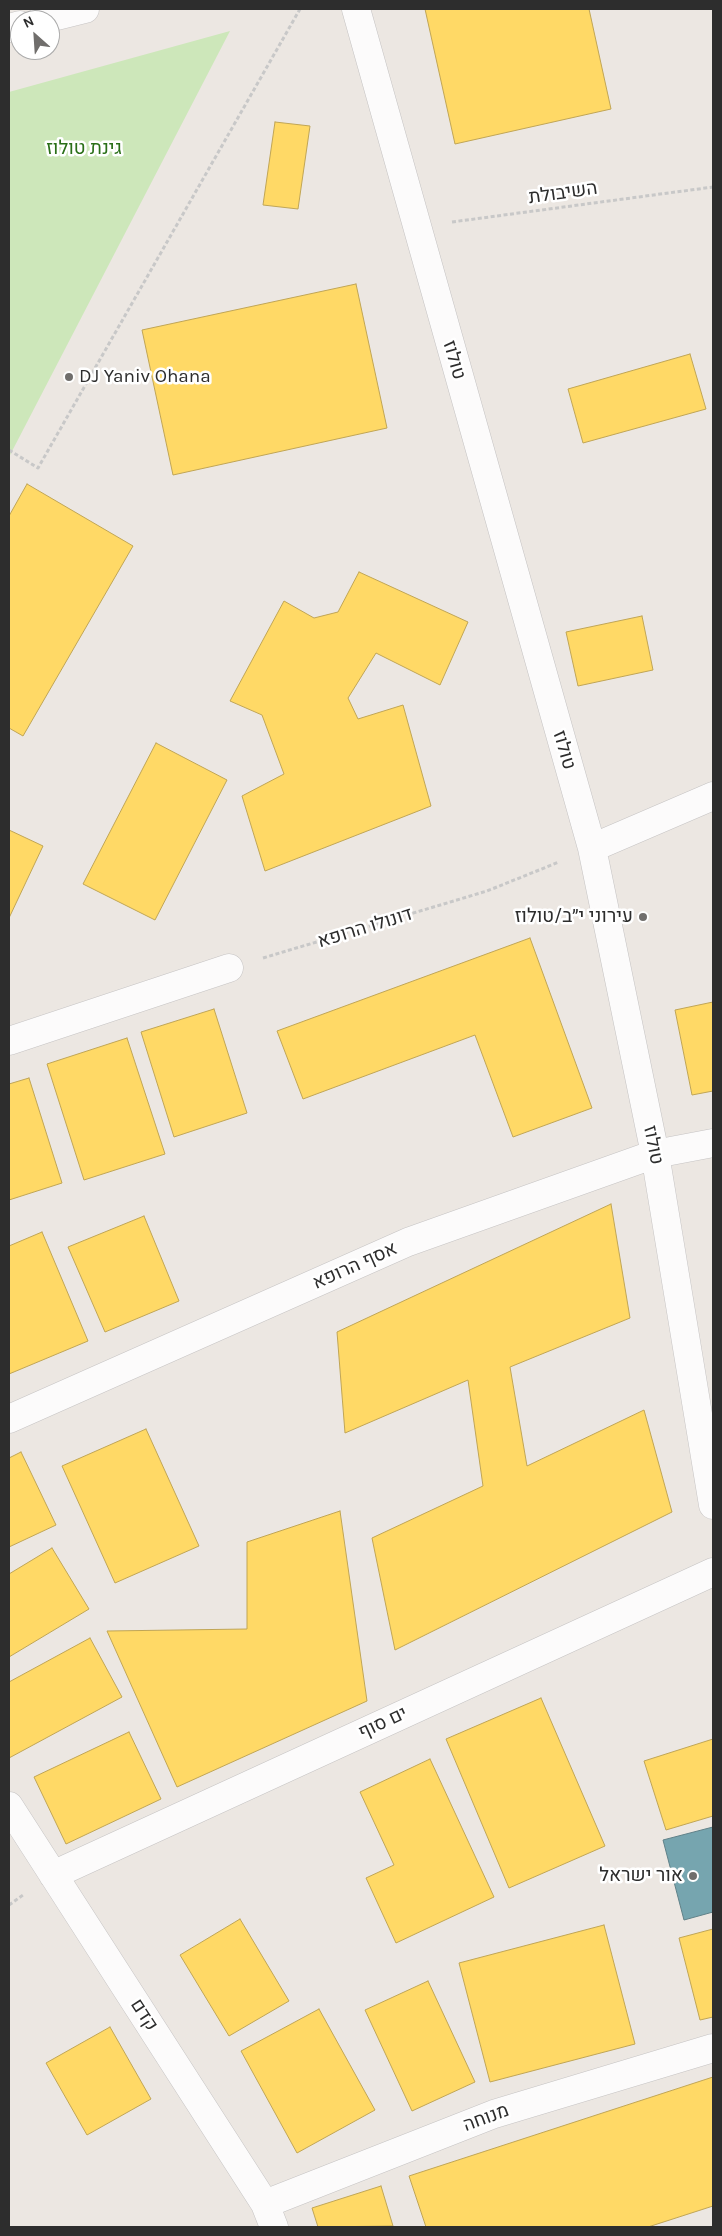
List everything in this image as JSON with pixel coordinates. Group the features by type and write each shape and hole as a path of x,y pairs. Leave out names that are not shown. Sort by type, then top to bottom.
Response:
{"street":[{"path":"60,15 84,9"},
{"name":"טולוז","path":"356,9 592,848 655,1154 713,1505"},
{"path":"592,848 713,796"},
{"path":"9,1041 229,968"},
{"name":"אסף הרופא","path":"9,1419 408,1242 655,1154 713,1143"},
{"name":"ים סוף","path":"53,1875 713,1572"},
{"name":"קדם","path":"9,1806 270,2216"},
{"name":"מנוחה","path":"270,2216 494,2114 713,2048"}],"path":[{"path":"9,450 38,468 300,9"},
{"name":"השיבולת","path":"416,226 713,187"},
{"name":"דונולו הרופא","path":"229,968 487,891 592,848"}],"green space":[{"name":"גינת טולוז","path":"230,31 9,457 9,92"}],"building: Homes":[{"path":"425,9 589,9 611,109 455,144"},
{"path":"275,122 310,126 298,209 263,205"},
{"path":"356,284 387,428 173,475 142,330"},
{"path":"690,354 706,409 583,443 568,389"},
{"path":"27,484 133,546 23,736 9,728 9,516"},
{"path":"359,572 468,622 440,685 376,653 348,698 358,719 403,705 431,806 265,871 242,796 284,774 262,715 230,701 284,601 314,618 338,612"},
{"path":"642,616 653,670 578,686 566,632"},
{"path":"156,743 227,780 155,920 83,884"},
{"path":"9,830 43,846 9,918"},
{"path":"530,938 592,1108 513,1137 475,1035 303,1099 277,1031"},
{"path":"713,1002 713,1091 692,1095 675,1010"},
{"path":"214,1009 247,1113 174,1137 141,1032"},
{"path":"127,1038 165,1154 84,1180 47,1064"},
{"path":"29,1078 62,1183 9,1200 9,1084"},
{"path":"611,1204 630,1318 510,1367 527,1466 644,1410 672,1512 395,1650 372,1538 483,1486 468,1380 345,1433 337,1332"},
{"path":"144,1216 179,1301 105,1332 68,1247"},
{"path":"42,1232 88,1341 9,1374 9,1246"},
{"path":"146,1429 199,1546 115,1583 62,1466"},
{"path":"21,1452 56,1525 9,1547 9,1458"},
{"path":"340,1511 367,1701 177,1787 107,1631 247,1629 247,1542"},
{"path":"52,1548 89,1609 9,1657 9,1574"},
{"path":"90,1638 122,1697 9,1758 9,1682"},
{"path":"541,1698 605,1846 509,1888 446,1739"},
{"path":"129,1732 161,1799 66,1844 34,1777"},
{"path":"713,1739 713,1816 666,1830 644,1761"},
{"path":"430,1759 494,1897 396,1943 366,1878 394,1865 360,1792"},
{"path":"240,1919 289,2001 229,2036 180,1955"},
{"path":"604,1925 635,2044 490,2082 459,1963"},
{"path":"713,1929 713,2017 700,2020 679,1938"},
{"path":"428,1981 475,2082 412,2111 365,2010"},
{"path":"319,2009 375,2110 297,2153 241,2051"},
{"path":"110,2027 151,2099 87,2135 46,2063"},
{"path":"713,2077 713,2206 648,2227 426,2227 409,2176"},
{"path":"381,2186 393,2226 318,2227 312,2208"}],"building: Public":[{"name":"אור ישראל","path":"713,1827 713,1912 684,1920 663,1840"}],"place":[{"name":"DJ Yaniv Ohana","path":"69,377"},
{"name":"עירוני י״ב/טולוז","path":"643,917"},
{"name":"אור ישראל","path":"693,1876"}]}
